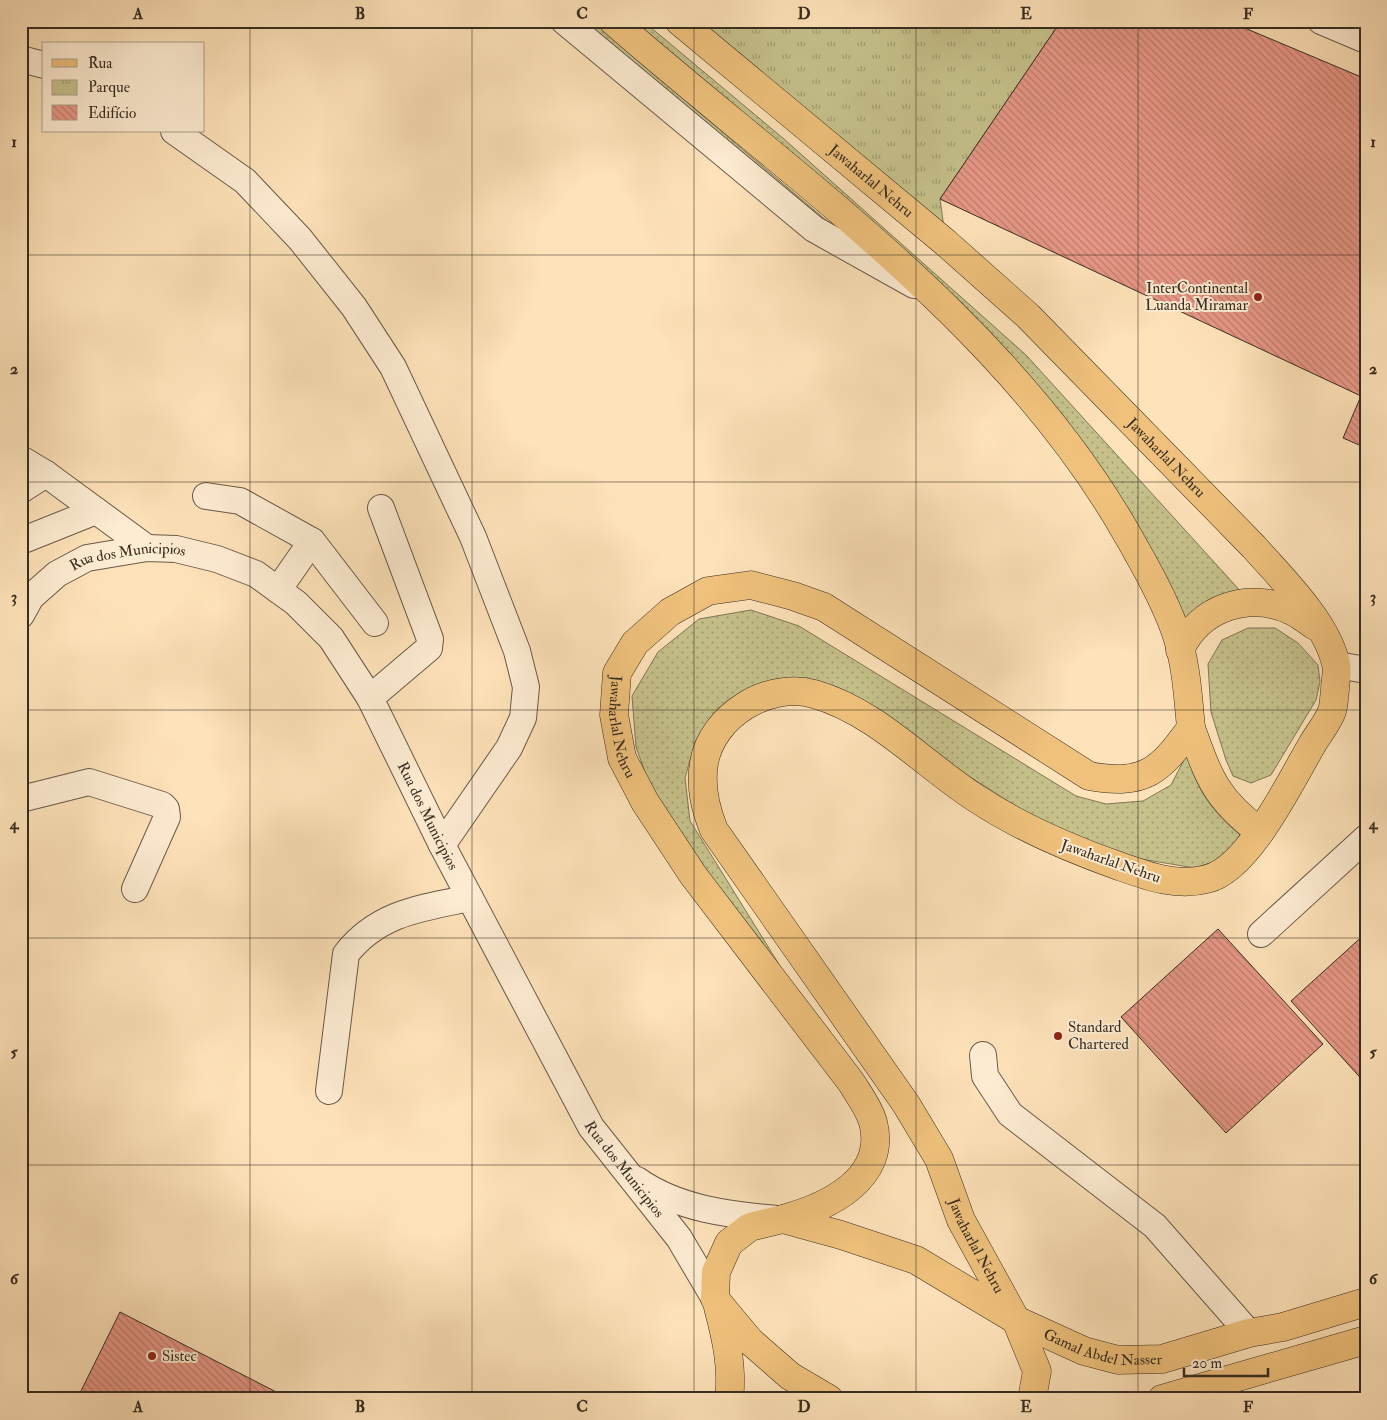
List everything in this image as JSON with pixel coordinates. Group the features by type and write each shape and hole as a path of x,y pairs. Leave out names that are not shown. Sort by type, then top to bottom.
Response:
{"main road":[{"path":"613,21 884,250 934,296 1032,397 1106,496 1167,609 1180,650 1191,728 1208,776 1224,800 1260,832"},
{"name":"Jawaharlal Nehru","path":"679,21 946,242 1028,316 1254,547 1289,587 1322,631 1337,665 1333,710 1260,832 1240,858 1222,874 1189,883 1160,880 1076,850 1023,826 974,797 888,733 844,705 811,693 782,691 742,707 726,721 711,741 704,761 702,786 704,806 714,830 906,1104 939,1159 961,1220 1016,1320 1037,1371 1032,1399"},
{"name":"Jawaharlal Nehru","path":"729,1399 731,1382 726,1338 716,1299 716,1272 729,1243 750,1227 807,1212 856,1184 870,1164 875,1142 873,1123 869,1111 851,1082 693,875 645,802 622,758 614,715 617,673 635,643 670,612 708,591 751,586 793,596 824,607 1089,776 1113,780 1139,777 1157,768 1174,751 1191,728"},
{"path":"1180,650 1186,637 1215,610 1237,602 1260,602 1292,611 1322,631"},
{"name":"Gamal Abdel Nasser","path":"782,1219 841,1235 916,1260 1016,1320 1084,1351 1118,1360 1162,1359 1249,1333 1283,1327 1366,1302"},
{"path":"716,1299 750,1341 763,1353 790,1376 829,1399"},
{"path":"1162,1399 1366,1340"}],"street":[{"path":"564,21 814,229 934,296"},
{"path":"1321,21 1366,40"},
{"path":"21,59 42,64"},
{"path":"175,132 245,181 300,239 354,307 388,359 472,537 517,651 526,686 523,718 509,748 442,845"},
{"path":"21,459 46,474 147,548"},
{"path":"21,490 46,474"},
{"path":"206,496 240,501 312,542 375,622"},
{"path":"370,698 429,648 430,639 381,508"},
{"path":"21,541 96,511"},
{"path":"278,590 312,542"},
{"name":"Rua dos Municipios","path":"21,615 31,597 57,574 88,558 147,548 176,549 216,559 256,574 296,603 331,638 370,698 442,845 591,1127 679,1238 716,1299"},
{"path":"1337,665 1366,670"},
{"path":"21,799 89,782 162,805 166,809 166,817 135,889"},
{"path":"1261,934 1366,838"},
{"path":"329,1092 346,954 359,937 409,910 470,898"},
{"path":"983,1055 985,1076 1010,1114 1155,1226 1249,1333"},
{"path":"626,1172 658,1192 702,1209 731,1215 782,1219"}],"green space":[{"path":"575,21 592,21 855,245"},
{"path":"632,21 643,21 784,139 1026,355 1244,595 1185,634 1060,414"},
{"path":"689,21 1061,21 940,199 944,228"},
{"path":"751,610 799,626 1076,796 1106,804 1143,801 1171,785 1187,754 1201,790 1214,809 1240,835 1224,858 1195,868 1129,857 1057,832 828,687 716,712 695,742 685,778 690,821 885,1135 650,786 636,747 632,696 658,652 699,619"},
{"path":"1248,628 1275,628 1298,643 1318,665 1320,682 1316,700 1271,775 1251,783 1233,776 1226,760 1211,712 1208,664 1222,640"}],"building":[{"name":"InterContinental Luanda Miramar","path":"1061,21 1228,21 1366,79 1366,448 1343,438 1361,396 940,199"},
{"path":"1218,929 1323,1044 1226,1133 1121,1017"},
{"path":"1366,933 1366,1084 1291,1001"},
{"name":"Sistec","path":"120,1312 290,1399 77,1399"}],"place":[{"name":"InterContinental Luanda Miramar","path":"1258,297"},
{"name":"Standard Chartered","path":"1058,1036"},
{"name":"Sistec","path":"152,1356"}]}
